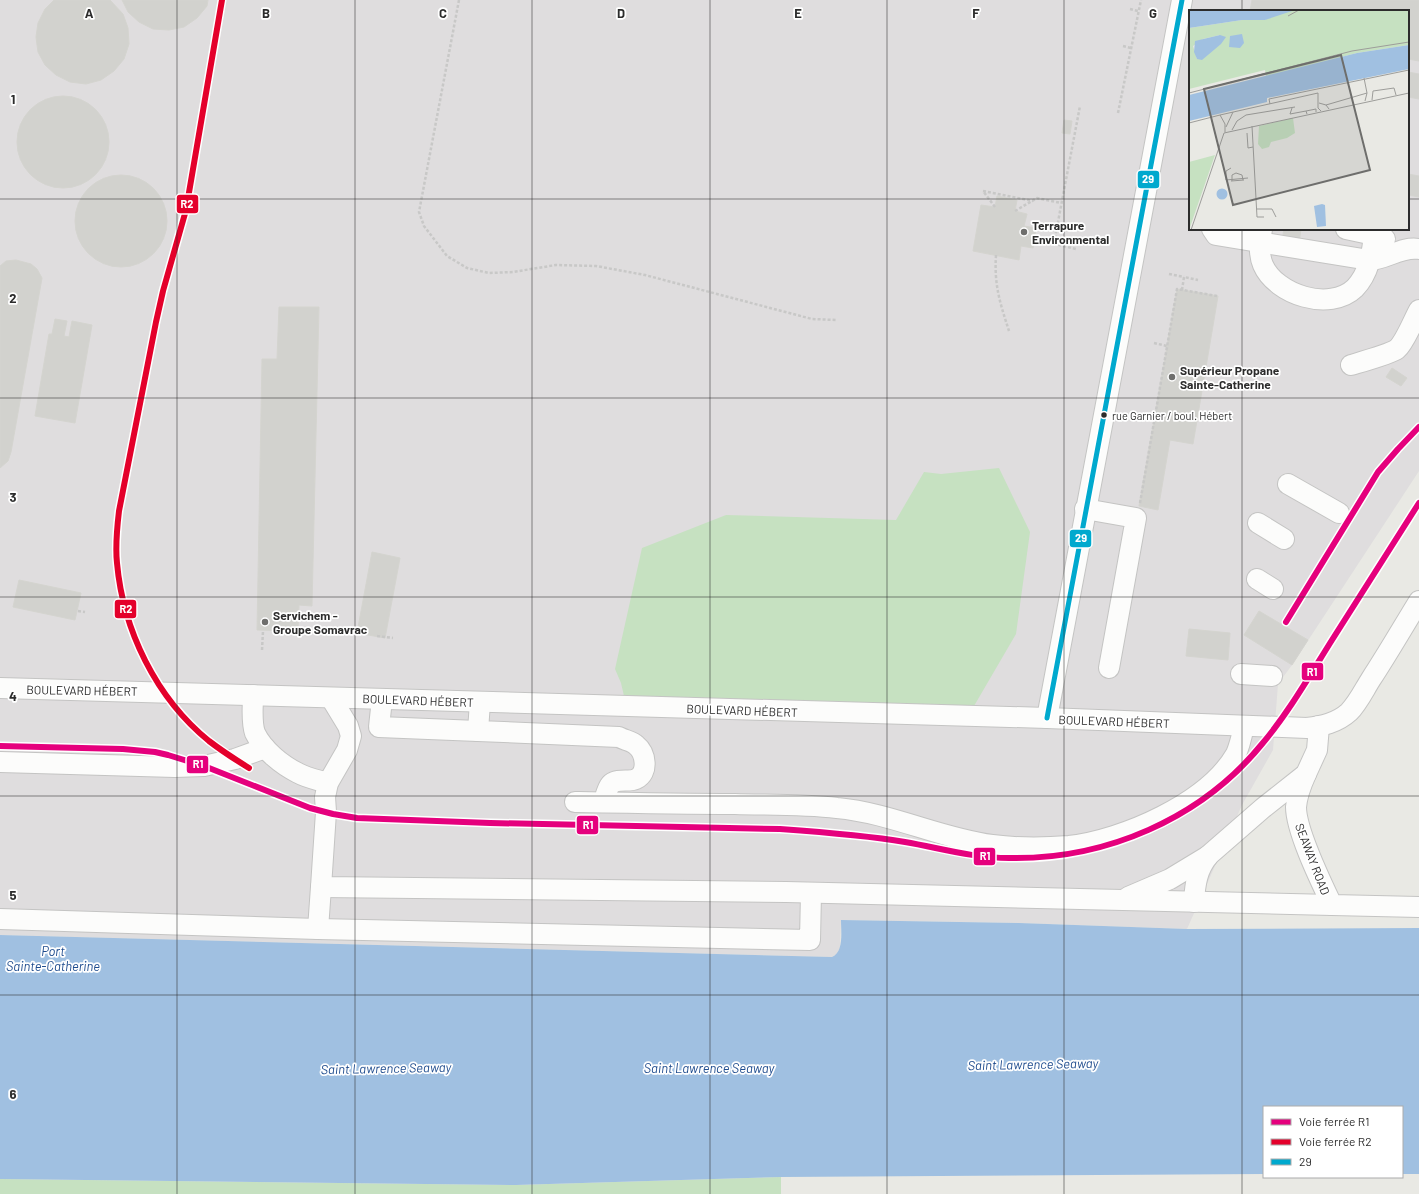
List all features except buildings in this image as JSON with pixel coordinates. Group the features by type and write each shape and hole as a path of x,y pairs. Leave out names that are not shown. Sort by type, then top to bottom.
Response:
{"street":[{"path":"1047,718 1085,509 1182,0"},
{"path":"1213,230 1216,234 1264,233 1372,248"},
{"path":"1347,230 1372,248 1375,260 1407,250"},
{"path":"1264,233 1260,256 1270,275 1280,285 1293,292 1312,299 1335,298 1354,289 1361,280 1372,248"},
{"path":"1352,365 1389,353 1412,341 1419,310"},
{"path":"1288,484 1339,513"},
{"path":"1085,509 1136,518 1109,668"},
{"path":"1258,523 1284,539"},
{"name":"BOULEVARD HÉBERT","path":"0,688 1047,718 1307,728 1334,722 1349,712 1387,655 1419,601"},
{"path":"1241,674 1272,676"},
{"path":"253,695 253,718 255,732 265,748 283,764 299,774 328,783"},
{"path":"318,929 326,812 325,797 328,783 347,750 351,736 348,726 332,698"},
{"path":"382,699 379,727 619,737 637,745 644,757 645,767 642,775 636,780 615,782 609,787 606,794 609,802"},
{"path":"478,731 480,702"},
{"path":"619,737 622,706"},
{"path":"575,802 796,805 838,808 878,814 965,840 994,845 1040,847 1070,846 1107,838 1146,824 1174,810 1207,787 1226,767 1236,754 1240,745 1244,726"},
{"name":"SEAWAY ROAD","path":"1319,726 1317,750 1299,790 1296,807 1298,822 1313,864 1332,905 1419,907"},
{"path":"0,762 175,767 204,766 234,759 265,748"},
{"path":"1114,901 1140,893 1170,880 1209,855 1263,808 1306,774"},
{"path":"1194,902 1197,876 1203,863 1209,855"},
{"path":"321,887 811,893 1332,905"},
{"path":"0,919 318,929 810,940 811,893"}],"path":[{"path":"459,0 419,212 424,226 446,256 467,268 489,273 513,272 556,265 596,266 644,275 812,319 836,320"},
{"path":"1118,113 1140,0"},
{"path":"1130,9 1138,11"},
{"path":"1123,46 1131,48"},
{"path":"1054,243 1080,106"},
{"path":"995,207 983,191 1033,201"},
{"path":"1015,211 1037,198 1061,203"},
{"path":"1034,239 1076,249"},
{"path":"996,255 994,273 998,295 1009,331"},
{"path":"1169,274 1198,280"},
{"path":"1182,290 1184,277"},
{"path":"1139,506 1177,289 1217,296"},
{"path":"1154,343 1167,346"},
{"path":"1141,421 1155,415"},
{"path":"78,611 85,612"},
{"path":"262,650 263,631"},
{"path":"378,636 393,638"}],"shaded area":[{"path":"0,0 1419,0 1419,471 1278,684 1273,750 1242,805 1187,929 1019,923 841,920 840,948 836,955 832,957 0,935"}],"green space":[{"path":"999,468 1030,532 1016,634 974,706 624,696 621,683 615,669 642,548 726,515 896,520 924,472 941,474"},
{"path":"781,1177 781,1194 0,1194 0,1179 516,1185"}],"water":[{"path":"841,920 1019,923 1187,929 1419,928 1419,1174 1403,1174 1403,1106 1263,1106 1263,1174 781,1177 516,1185 0,1179 0,935 832,957 838,951 841,936"}],"rail line":[{"name":"R2","path":"222,0 186,210 163,291 156,322 119,511 116,550 126,613 145,661 158,683 190,724 214,745 249,768"},
{"name":"R1","path":"1286,622 1378,472 1419,427"},
{"name":"R1","path":"0,746 123,749 155,752 204,766 310,808 357,818 490,823 780,829 874,837 970,855 996,858 1045,857 1080,852 1115,843 1149,830 1180,814 1210,794 1238,771 1272,732 1290,706 1419,503"}],"transit line":[{"name":"29","path":"1047,718 1182,0"}],"place":[{"name":"Terrapure Environmental","path":"1024,232"},
{"name":"Supérieur Propane Sainte-Catherine","path":"1172,377"},
{"name":"rue Garnier / boul. Hébert","path":"1104,415"},
{"name":"Servichem - Groupe Somavrac","path":"265,622"}],"water label":[{"name":"Port Sainte-Catherine","path":"53,958"},
{"name":"Saint Lawrence Seaway","path":"1033,1064"},
{"name":"Saint Lawrence Seaway","path":"386,1068"},
{"name":"Saint Lawrence Seaway","path":"709,1068"}]}
